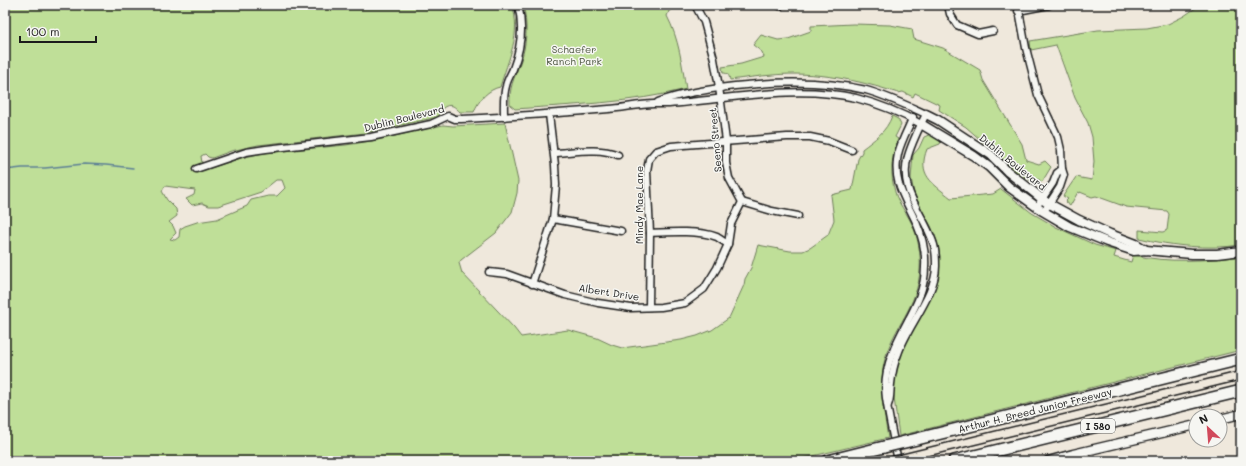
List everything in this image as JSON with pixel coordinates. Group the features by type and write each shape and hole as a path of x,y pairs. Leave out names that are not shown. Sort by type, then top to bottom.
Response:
{"highway":[{"name":"Arthur H. Breed Junior Freeway","path":"828,461 1241,359"},
{"name":"I 580","path":"954,461 1241,391"}],"street":[{"path":"504,117 504,97 506,85 519,51 521,41 521,23 518,5"},
{"name":"Seeno Street","path":"695,5 704,22 720,87 726,141 726,163 729,178 742,202"},
{"path":"948,5 950,14 958,25 978,34 993,31"},
{"path":"1044,212 1060,187 1064,175 1062,169 1062,150 1058,137 1038,95 1018,8 1049,5"},
{"name":"Dublin Boulevard","path":"654,104 666,99 720,87 766,82 792,82 847,86 892,98 938,120 985,151 1007,171 1050,204 1079,220 1136,244 1146,250"},
{"name":"Dublin Boulevard","path":"196,169 246,152 371,137 431,124 448,116 455,119 461,119 548,114 667,104 771,92 831,94 857,98 877,104 912,119 974,156 989,167 1009,187 1044,212 1070,227 1107,242 1134,252 1146,250 1192,254 1216,254 1241,251"},
{"path":"898,461 886,399 886,384 890,360 918,302 922,289 925,267 924,252 917,223 904,199 897,177 898,154 916,110"},
{"path":"532,284 553,219 556,185 554,153 548,114"},
{"path":"888,405 893,370 898,353 931,288 936,268 934,243 914,204 906,181 908,157 926,114"},
{"name":"Mindy Mae Lane","path":"649,307 650,233 647,171 649,159 656,151 671,146 787,136 829,140 852,150"},
{"path":"554,153 593,151 610,152 618,155"},
{"path":"1037,207 1053,183 1057,173 1062,169"},
{"path":"742,202 772,211 798,216"},
{"name":"Albert Drive","path":"489,272 508,274 565,295 598,303 631,308 660,307 685,303 704,289 717,268 728,244 731,224 742,202"},
{"path":"553,219 621,230"},
{"path":"650,233 684,232 708,235 728,244"},
{"path":"1228,417 1241,414"},
{"path":"1048,461 1188,426"}],"green space":[{"path":"5,5 512,5 515,16 515,36 500,87 492,90 484,96 478,103 474,112 460,112 450,105 441,110 438,117 365,133 258,145 231,151 212,158 205,154 201,156 202,163 196,166 198,172 241,158 263,153 346,145 377,140 443,125 453,126 505,123 518,181 517,193 512,212 496,233 459,263 462,273 521,337 568,330 597,338 622,348 681,340 712,330 729,318 751,268 758,245 790,251 803,251 810,248 828,235 834,220 831,195 852,190 858,159 862,149 883,131 890,122 892,116 898,119 901,125 895,137 898,139 893,159 892,179 896,196 916,233 920,257 920,269 915,295 889,348 883,369 882,398 888,438 792,461 5,461","holes":["276,180 282,180 285,188 277,196 268,196 251,200 247,206 217,219 197,222 185,226 180,229 179,237 175,240 170,239 176,233 173,226 169,222 177,216 176,209 167,200 162,191 165,186 195,190 194,195 186,199 192,205 202,203 209,206 218,206 261,192"]},
{"name":"Schaefer Ranch Park","path":"523,5 678,5 669,11 667,16 677,43 686,89 666,94 623,100 579,105 515,109 510,105 510,93 525,42 526,20"},
{"path":"1200,5 1241,5 1241,245 1202,247 1164,243 1139,238 1139,230 1163,232 1167,230 1169,214 1167,211 1126,207 1080,192 1078,192 1070,206 1065,202 1068,199 1063,196 1076,177 1092,180 1094,162 1092,137 1088,123 1075,98 1056,45 1031,50 1030,41 1098,30 1147,28 1168,24 1184,16"},
{"path":"853,24 890,25 912,29 914,39 943,48 980,70 983,80 1022,144 1026,160 1039,164 1045,161 1051,167 1042,182 1038,179 1035,184 1016,171 966,127 939,110 940,105 915,93 913,97 903,92 898,93 868,84 805,74 762,76 730,80 726,73 723,73 722,67 741,64 764,57 762,52 753,45 761,35 778,40 788,39 811,31 811,26"},
{"path":"931,134 941,141 940,144 927,149 924,158 925,172 932,183 951,198 993,194 1001,189 1032,213 1056,227 1095,245 1116,251 1114,257 1131,262 1133,255 1146,258 1173,260 1214,259 1241,256 1241,350 899,436 893,390 895,374 907,341 934,290 939,274 940,256 937,241 914,193 911,178 913,155 919,148 924,137"}],"waterway":[{"path":"5,170 84,164 133,168"}],"railway":[{"path":"873,461 1241,371"},
{"path":"908,461 1241,380"}]}
